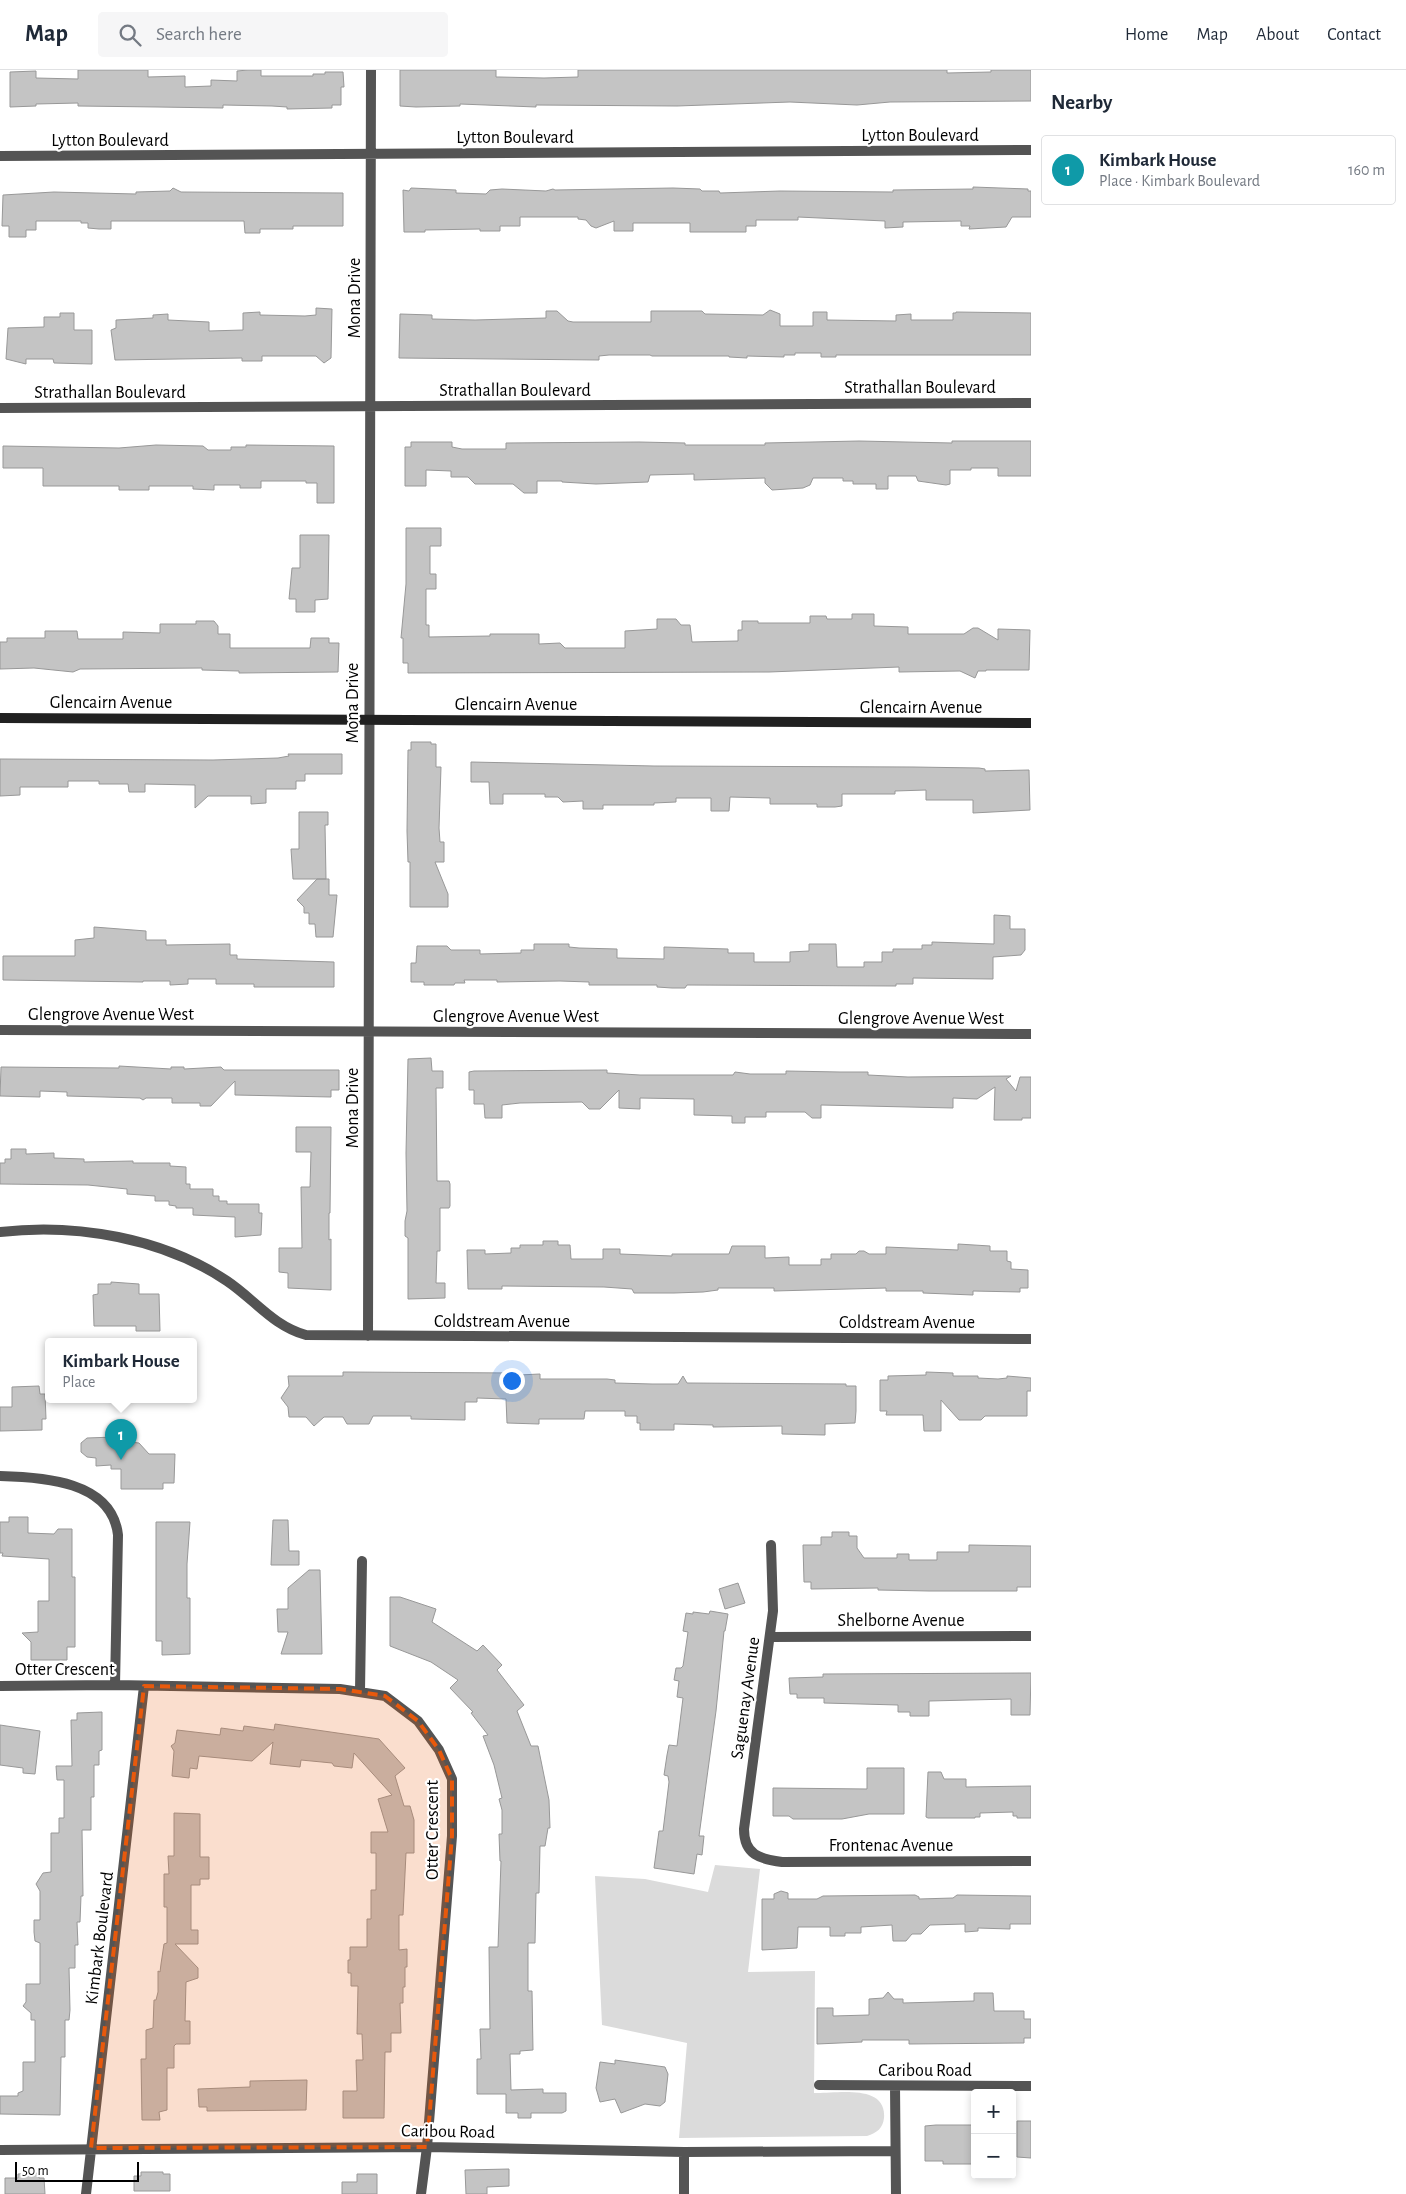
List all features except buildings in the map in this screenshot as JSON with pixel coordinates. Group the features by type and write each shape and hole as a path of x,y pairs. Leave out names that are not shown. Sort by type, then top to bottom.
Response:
{"street":[{"name":"Mona Drive","path":"368,1336 368,719 372,70"},
{"name":"Lytton Boulevard","path":"0,156 1031,150"},
{"name":"Strathallan Boulevard","path":"0,408 1031,403"},
{"name":"Glencairn Avenue","path":"0,718 1031,723"},
{"name":"Glengrove Avenue West","path":"0,1030 1031,1034"},
{"name":"Coldstream Avenue","path":"0,1232 70,1230 138,1242 199,1265 228,1282 276,1321 292,1331 314,1335 1031,1339"},
{"path":"0,1476 58,1480 94,1496 110,1509 114,1515 117,1521 118,1535 115,1685"},
{"name":"Saguenay Avenue","path":"752,1853 744,1840 744,1829 773,1611 771,1545"},
{"path":"360,1691 362,1561"},
{"name":"Shelborne Avenue","path":"770,1637 1031,1636"},
{"name":"Otter Crescent","path":"0,1686 115,1685 340,1689 386,1696 418,1721 439,1750 452,1779 452,1836 426,2147 420,2194"},
{"name":"Kimbark Boulevard","path":"86,2194 144,1686"},
{"name":"Frontenac Avenue","path":"752,1853 770,1860 782,1862 1031,1860"},
{"name":"Caribou Road","path":"819,2085 1031,2086"},
{"path":"895,2086 896,2194"},
{"name":"Caribou Road","path":"0,2150 426,2147 684,2152 896,2151"},
{"path":"684,2152 684,2194"}],"highlighted area":[{"path":"144,1686 340,1689 385,1696 418,1721 439,1750 452,1779 452,1836 427,2147 91,2148"}],"shaded area":[{"path":"715,1865 760,1869 748,1972 815,1971 814,2093 858,2093 877,2099 883,2107 884,2118 879,2130 867,2136 679,2138 687,2043 602,2025 595,1876 645,1879 708,1892"}],"place":[{"name":"Kimbark House","path":"121,1460"}]}
